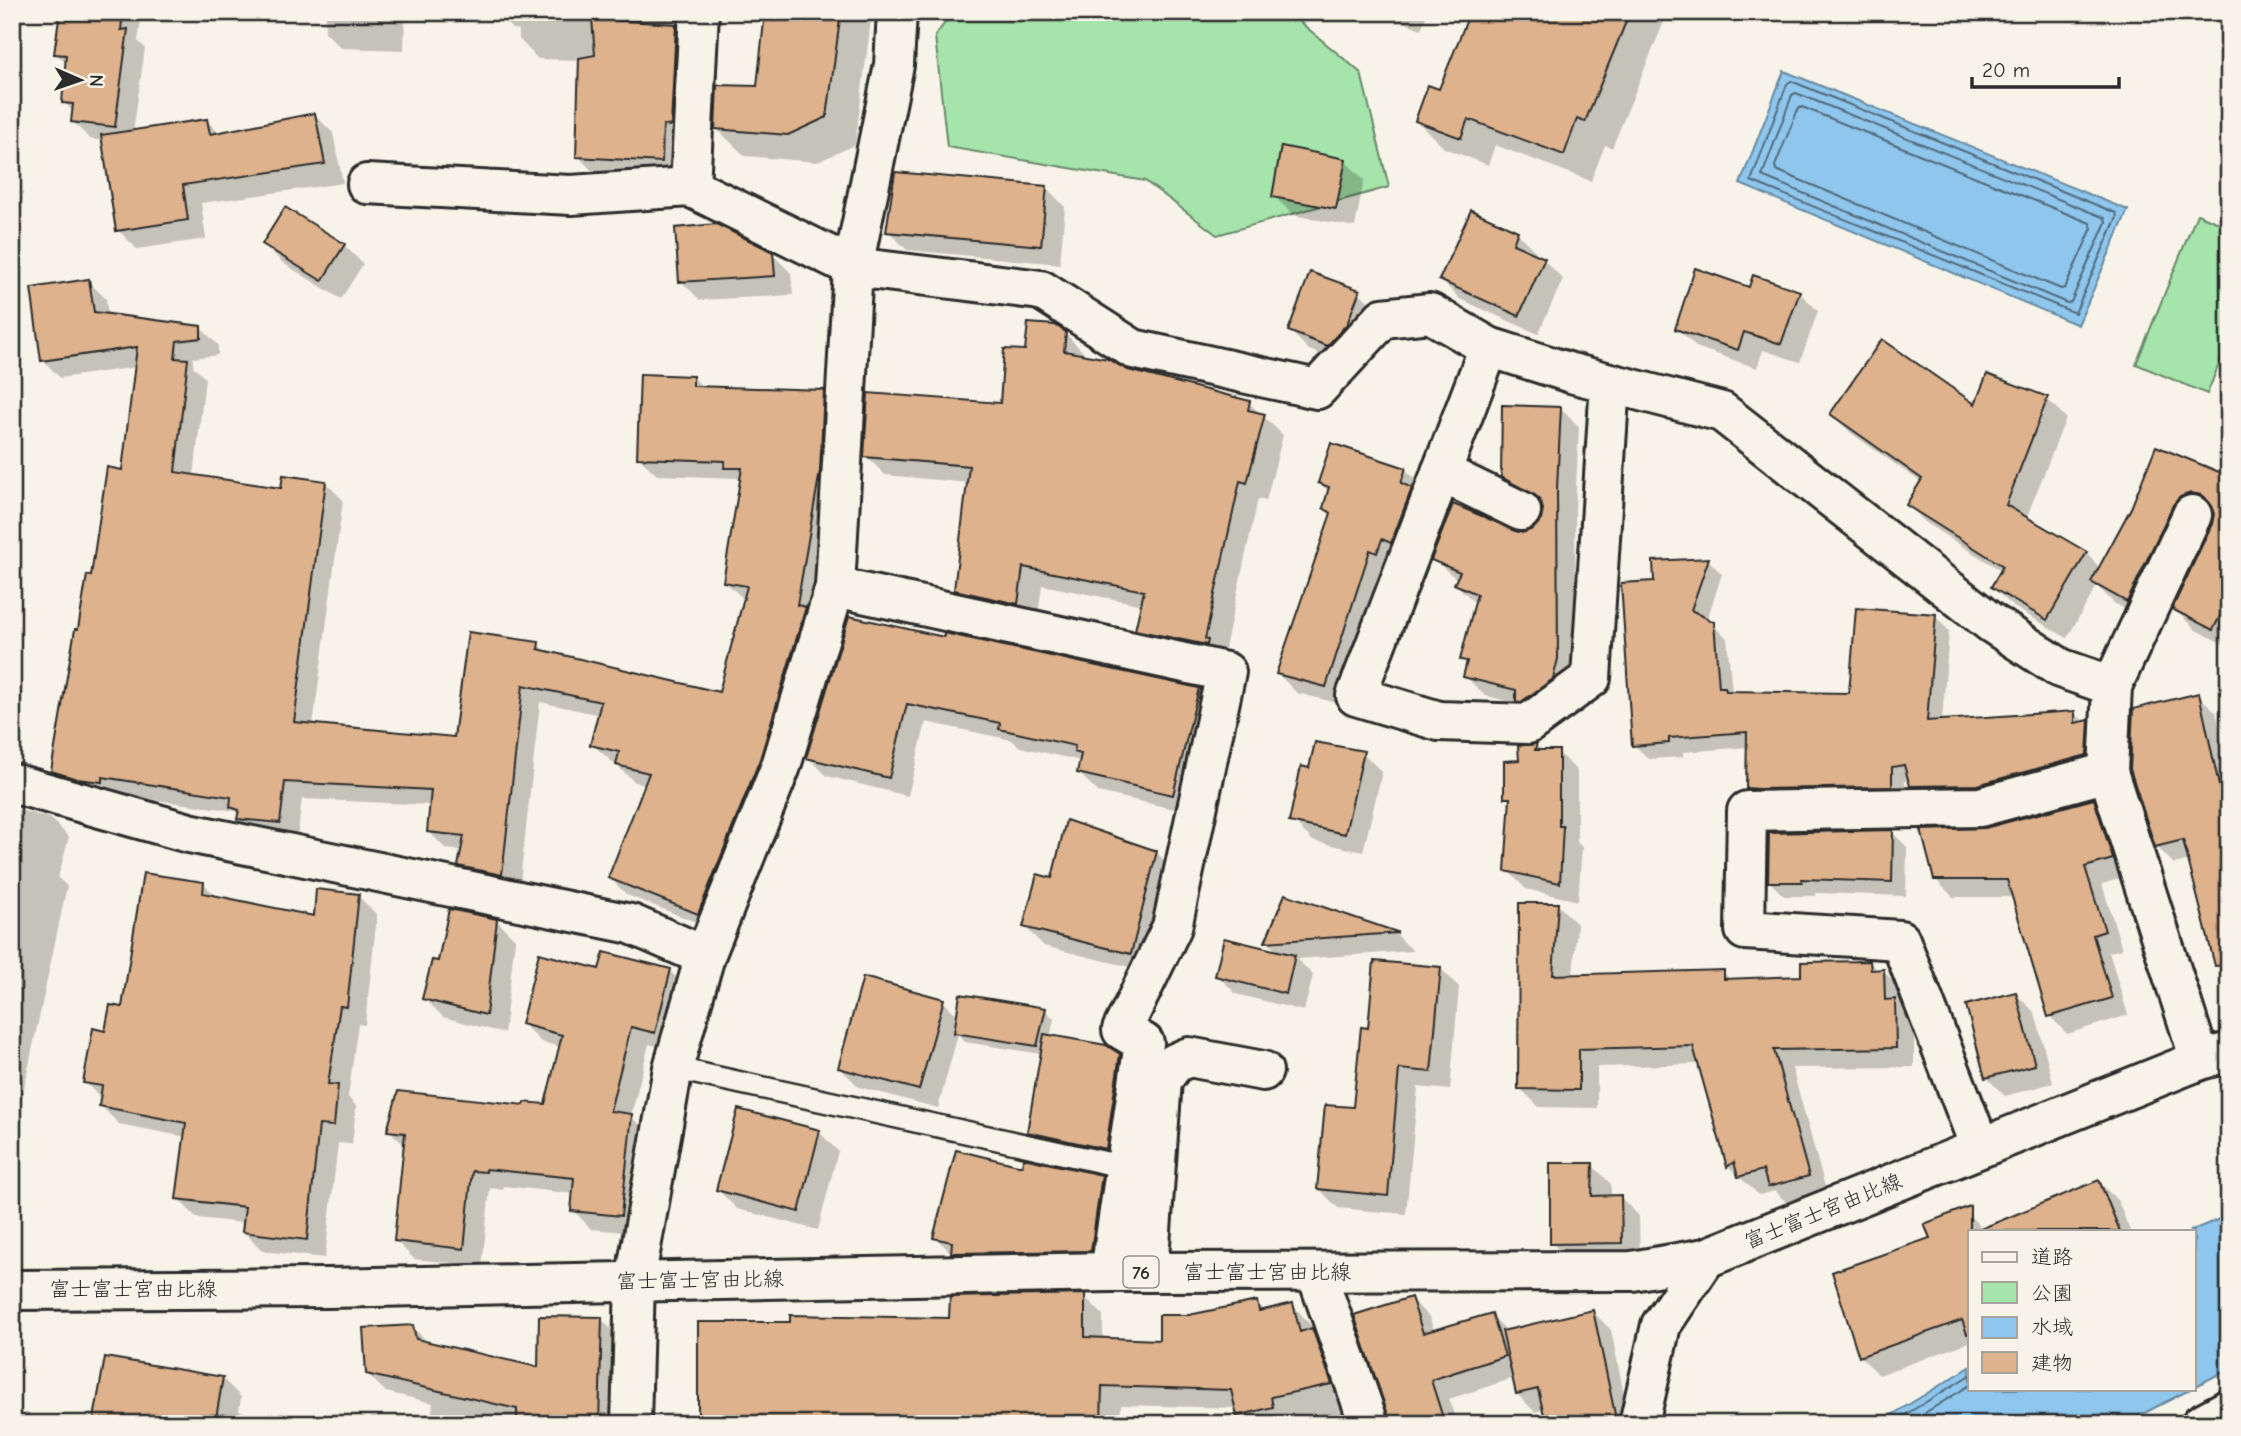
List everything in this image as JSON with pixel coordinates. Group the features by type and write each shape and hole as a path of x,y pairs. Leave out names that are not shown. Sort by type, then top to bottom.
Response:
{"street":[{"path":"690,187 699,12"},
{"path":"631,1424 635,1281 673,1068 705,956 781,766 835,587 853,267 894,65 897,12"},
{"path":"367,184 571,195 690,187 853,267 1041,290 1133,349 1317,389 1383,318 1430,313 1489,347 1610,383 1722,412 1990,622 2060,668 2112,687"},
{"path":"1489,347 1356,696 1439,721 1528,724 1591,678 1610,383"},
{"path":"1441,472 1521,511"},
{"path":"2192,515 2112,687 2108,772 2214,1056"},
{"path":"835,587 1226,672 1172,927 1122,1030 1144,1043 1110,1272"},
{"path":"1980,1147 1900,940 1745,930 1747,811 1980,807 2108,772"},
{"path":"12,783 189,833 631,924 705,956"},
{"path":"1148,1272 1162,1080 1175,1063 1189,1056 1263,1070"},
{"name":"富士富士宮由比線","path":"12,1290 1110,1272 1632,1271 1706,1258 2214,1056"},
{"path":"1639,1424 1661,1325 1706,1258"},
{"path":"1316,1272 1369,1424"},
{"path":"2201,1424 2229,1409"}],"lane":[{"path":"673,1068 1125,1167"}],"green space":[{"path":"953,12 1288,12 1361,73 1389,187 1217,235 1145,181 947,147 935,36"},
{"path":"2197,214 2229,227 2229,339 2207,394 2136,364"}],"water":[{"path":"1784,71 2128,210 2078,325 1740,184"},
{"path":"2229,1215 2229,1369 2196,1386 2196,1230 2192,1230"},
{"path":"1968,1368 1968,1390 2189,1390 2123,1424 1877,1424"}],"building":[{"path":"60,12 123,12 121,30 128,29 115,127 71,122 73,104 62,103 66,55 54,54"},
{"path":"765,12 841,12 827,117 788,135 715,129 717,85 757,86"},
{"path":"1470,12 1630,12 1585,122 1577,119 1564,155 1468,119 1461,138 1415,121 1428,85 1439,89"},
{"path":"592,19 676,24 671,126 663,125 662,162 576,157 579,58 595,55"},
{"path":"315,113 325,164 183,185 188,220 116,231 101,135 207,119 210,134"},
{"path":"1281,146 1346,159 1336,209 1272,197"},
{"path":"895,172 1047,186 1041,246 886,232"},
{"path":"285,207 345,244 322,281 262,244"},
{"path":"1471,210 1518,231 1513,244 1545,258 1519,316 1439,280"},
{"path":"716,224 773,252 775,276 679,282 675,228"},
{"path":"1695,268 1749,287 1753,275 1800,291 1781,344 1744,332 1738,350 1675,329"},
{"path":"1310,272 1360,290 1347,324 1327,346 1288,331"},
{"path":"89,279 94,312 201,326 201,338 177,341 175,358 188,359 175,472 281,488 283,475 326,481 294,722 454,737 468,632 539,642 538,649 719,692 747,586 723,582 742,468 724,468 725,461 637,458 640,374 693,376 693,386 824,390 820,471 797,605 806,607 760,759 698,914 608,878 649,773 616,765 619,752 590,745 601,702 523,685 502,875 458,866 464,836 427,832 431,790 285,782 280,823 237,819 239,810 230,807 231,797 102,777 102,782 77,779 51,771 75,629 78,629 87,575 91,576 107,467 122,470 137,347 41,361 31,288"},
{"path":"1028,323 1055,325 1066,332 1064,351 1108,359 1128,370 1250,401 1248,410 1265,414 1247,483 1240,481 1205,639 1208,640 1207,645 1135,630 1144,591 1023,567 1018,604 954,590 969,466 864,457 868,393 1000,403 1004,349 1025,350"},
{"path":"1882,339 1975,404 1987,374 2048,397 2006,505 2087,552 2047,620 1991,587 2003,566 1906,505 1922,479 1830,414"},
{"path":"1502,405 1561,407 1557,488 1558,659 1553,679 1521,702 1516,702 1516,690 1463,677 1467,661 1460,660 1477,594 1454,584 1460,572 1431,560 1453,504 1522,533 1533,529 1541,520 1543,509 1539,498 1501,477"},
{"path":"1331,443 1406,468 1401,483 1412,488 1391,543 1382,539 1377,553 1370,550 1326,687 1276,674 1331,513 1323,508 1329,487 1318,483"},
{"path":"2156,446 2229,476 2229,599 2213,630 2172,609 2212,524 2214,514 2210,503 2201,495 2191,493 2180,497 2173,505 2127,602 2091,582 2131,508"},
{"path":"1709,558 1691,610 1714,622 1719,687 1725,687 1726,691 1849,693 1856,608 1936,614 1927,721 2075,711 2075,723 2089,720 2087,755 1977,785 1910,786 1904,765 1892,767 1892,787 1759,789 1746,788 1747,732 1669,738 1669,743 1632,746 1621,583 1654,581 1653,561"},
{"path":"849,616 944,637 944,633 1199,688 1173,795 1077,773 1081,754 1074,752 1075,746 999,729 1000,723 907,704 889,778 806,758"},
{"path":"2199,693 2229,832 2229,965 2215,966 2183,840 2155,847 2130,769 2133,709"},
{"path":"1315,742 1364,751 1345,834 1289,822 1301,766 1309,768"},
{"path":"1537,743 1535,750 1559,750 1559,826 1563,826 1560,883 1505,871 1510,798 1504,798 1504,761 1519,760 1518,746"},
{"path":"2094,799 2113,859 2085,867 2105,931 2093,935 2112,998 2048,1017 2007,880 1934,880 1921,830 1985,828"},
{"path":"1066,820 1157,851 1131,954 1023,927 1037,874 1052,878"},
{"path":"1893,830 1892,882 1802,879 1802,882 1768,882 1769,833"},
{"path":"143,873 204,882 203,893 314,916 316,889 359,894 347,1007 340,1006 328,1084 338,1085 334,1126 319,1125 307,1240 242,1232 245,1207 176,1199 186,1123 99,1106 102,1086 83,1083 93,1028 105,1031 110,1005 122,1007"},
{"path":"1285,894 1397,932 1397,933 1265,942"},
{"path":"1519,903 1558,903 1553,975 1724,970 1724,979 1801,976 1801,962 1870,961 1871,970 1884,969 1885,1000 1895,999 1896,1048 1774,1050 1809,1176 1768,1187 1763,1170 1738,1177 1734,1162 1727,1167 1693,1046 1579,1049 1579,1090 1518,1089"},
{"path":"449,909 497,919 486,1015 422,999 432,960 438,961"},
{"path":"1224,938 1295,955 1286,994 1215,976"},
{"path":"604,952 671,969 655,1033 631,1027 610,1111 632,1114 621,1216 571,1211 574,1178 486,1169 486,1172 472,1171 464,1249 394,1241 405,1133 387,1131 398,1091 524,1105 524,1102 545,1104 562,1035 521,1024 539,953 599,969"},
{"path":"1374,961 1441,967 1431,1072 1399,1069 1388,1196 1317,1189 1325,1105 1353,1107 1361,1027 1368,1028"},
{"path":"863,977 944,999 919,1090 838,1068"},
{"path":"2016,992 2035,1065 1985,1078 1966,1005"},
{"path":"960,994 1046,1008 1037,1046 954,1033"},
{"path":"1044,1034 1106,1045 1120,1054 1106,1149 1027,1132"},
{"path":"738,1109 820,1130 799,1212 716,1190"},
{"path":"956,1150 1022,1166 1023,1158 1102,1175 1091,1251 951,1253 952,1242 933,1238"},
{"path":"1550,1163 1593,1163 1592,1196 1621,1195 1622,1243 1550,1244"},
{"path":"2099,1180 2120,1230 1978,1230"},
{"path":"1970,1206 1968,1334 1962,1320 1859,1357 1832,1272 1930,1238 1924,1224"},
{"path":"1085,1294 1085,1337 1159,1340 1159,1315 1189,1315 1257,1301 1259,1311 1293,1303 1300,1332 1312,1328 1332,1384 1271,1397 1273,1407 1237,1416 1231,1390 1102,1386 1101,1424 698,1420 698,1322 790,1322 790,1315 949,1318 950,1297"},
{"path":"1411,1297 1423,1333 1492,1313 1505,1356 1431,1380 1445,1424 1391,1424 1354,1315"},
{"path":"1593,1310 1616,1419 1596,1424 1546,1424 1538,1389 1516,1394 1502,1331"},
{"path":"539,1316 602,1317 599,1424 517,1424 517,1409 366,1374 363,1328 413,1325 416,1339 538,1367"},
{"path":"105,1357 223,1377 215,1424 93,1424"}]}
